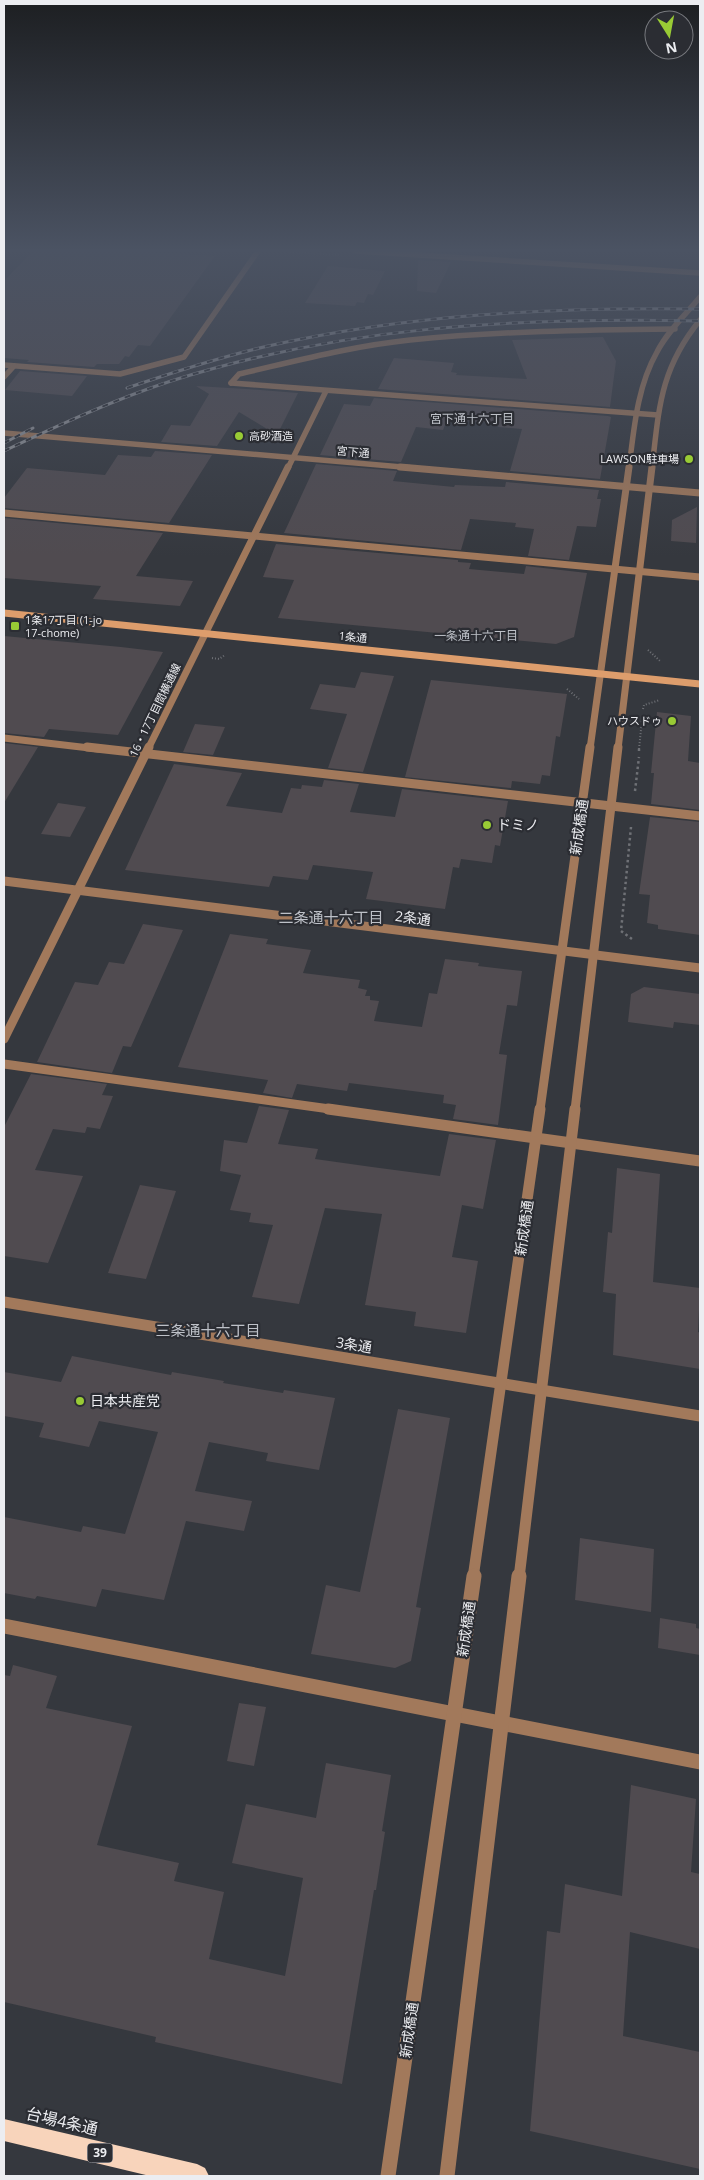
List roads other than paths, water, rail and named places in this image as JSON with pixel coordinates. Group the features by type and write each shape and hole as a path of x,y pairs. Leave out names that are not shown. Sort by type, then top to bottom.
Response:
{"highway":[{"name":"台場4条通","path":"4,2130 197,2176"}],"main road":[{"name":"1条通","path":"4,613 700,684"}],"street":[{"path":"4,365 120,374 184,356 186,353"},
{"path":"331,353 239,374 232,383 658,415"},
{"name":"新成橋通","path":"388,2176 502,1382 636,414 646,377 657,353"},
{"name":"新成橋通","path":"446,2176 571,1144 638,571 663,382 676,353"},
{"path":"4,378 14,366"},
{"name":"16・17丁目間横通線","path":"4,1039 76,890 255,536 326,390"},
{"name":"宮下通","path":"4,433 700,493"},
{"path":"4,513 700,577"},
{"path":"4,738 700,816"},
{"name":"2条通","path":"4,881 700,968"},
{"path":"4,1064 700,1162"},
{"name":"3条通","path":"4,1302 502,1382 700,1416"},
{"path":"4,1626 700,1762"}],"railway":[{"path":"127,388 240,353"},
{"path":"4,451 86,413 149,388 236,362 279,353"},
{"path":"4,443 33,428"}],"place":[{"name":"高砂酒造","path":"239,436"},
{"name":"LAWSON駐車場","path":"689,459"},
{"name":"1条17丁目 (1-jo 17-chome)","path":"15,626"},
{"name":"ハウスドゥ","path":"672,721"},
{"name":"ドミノ","path":"487,825"},
{"name":"日本共産党","path":"80,1401"}],"district":[{"name":"宮下通十六丁目","path":"472,419"},
{"name":"一条通十六丁目","path":"476,636"},
{"name":"二条通十六丁目","path":"331,918"},
{"name":"三条通十六丁目","path":"208,1331"}]}
